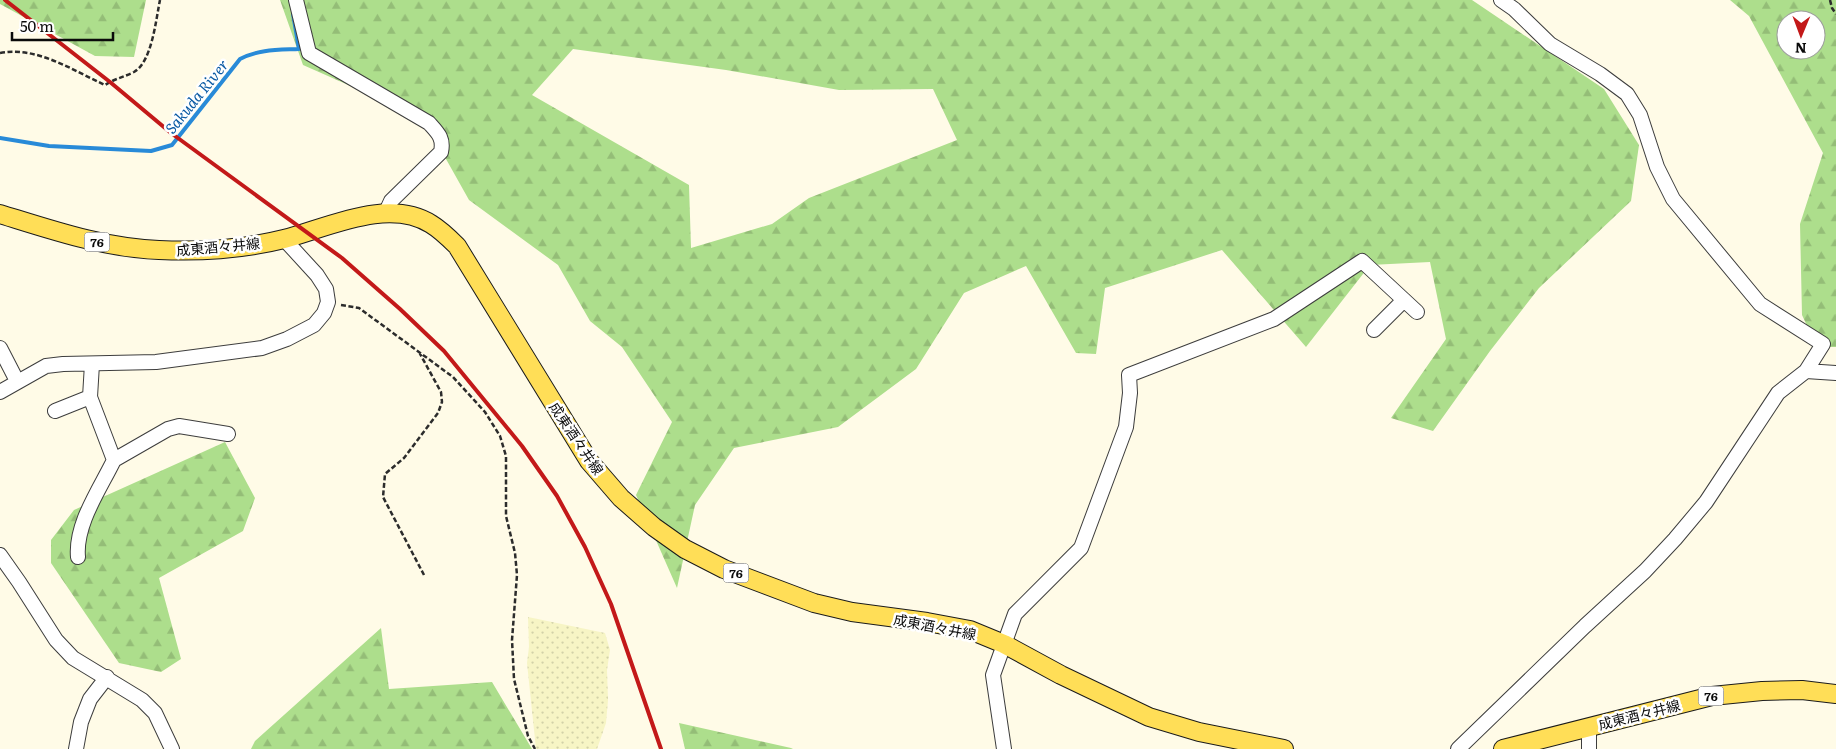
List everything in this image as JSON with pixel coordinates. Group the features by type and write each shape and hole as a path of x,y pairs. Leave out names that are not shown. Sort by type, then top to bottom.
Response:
{"main road":[{"name":"成東酒々井線","path":"0,214 122,248 198,250 244,246 284,239 359,216 410,215 429,222 457,246 589,461 620,498 654,527 685,549 724,569 814,603 852,612 970,630 1004,644 1149,717 1199,732 1284,749"},
{"name":"成東酒々井線","path":"1503,749 1712,696 1792,690 1836,694"}],"street":[{"path":"296,0 309,53 429,124 441,136 443,144 441,152 391,200 385,214"},
{"path":"1458,749 1585,626 1645,571 1675,539 1706,502 1778,393 1806,371 1823,344 1760,304 1673,199 1657,167 1640,114 1626,94 1600,74 1550,44 1501,0"},
{"path":"0,392 46,366 156,362 262,348 287,340 314,325 324,313 328,302 326,289 317,275 284,239"},
{"path":"1004,749 993,675 1015,614 1081,548 1126,427 1130,393 1129,375 1274,319 1362,261 1417,312"},
{"path":"1374,330 1404,300"},
{"path":"0,348 17,381"},
{"path":"92,364 90,397 114,460"},
{"path":"1806,371 1836,373"},
{"path":"55,411 90,397"},
{"path":"78,557 81,526 114,460 168,429 179,426 228,434"},
{"path":"0,555 56,640 73,658 142,700 154,714 172,749"},
{"path":"76,749 82,722 90,699 107,677"},
{"path":"1589,727 1589,749"}],"path":[{"path":"0,53 13,51 30,52 105,85 136,71 148,54 153,39 160,0"},
{"path":"1830,0 1836,14"},
{"path":"328,302 359,308 453,377 485,412 500,436 506,456 508,481 506,516 515,553 517,575 512,640 514,679 528,736 535,749"},
{"path":"418,350 441,392 442,402 438,413 404,458 385,474 383,496 424,575"}],"shaded area":[{"path":"528,617 605,633 610,650 607,670 608,700 606,723 597,749 536,749 527,663 529,647"}],"green space":[{"path":"0,0 146,0 134,57 95,56 0,4"},
{"path":"280,0 1472,0 1604,89 1639,145 1631,201 1539,288 1490,351 1433,431 1391,418 1446,339 1430,262 1370,265 1306,347 1222,250 1105,288 1096,354 1076,353 1026,266 964,293 916,369 838,427 734,448 695,505 677,588 636,495 672,422 622,347 590,321 558,265 469,200 423,118 303,65","holes":["573,49 726,70 839,90 933,89 957,140 809,198 772,224 691,248 689,185 532,95"]},
{"path":"1730,0 1836,0 1836,347 1817,347 1802,315 1800,224 1823,153 1749,16"},
{"path":"225,442 255,498 243,531 159,578 181,659 161,672 119,663 51,563 51,540 74,510"},
{"path":"381,628 389,689 492,682 532,749 251,749 255,741"},
{"path":"679,723 791,748 793,749 685,749"}],"waterway":[{"name":"Sakuda River","path":"0,138 49,146 151,151 172,145 240,59 262,52 299,49 293,14"}],"railway":[{"path":"5,0 110,82 171,133 342,258 444,351 522,446 557,496 585,547 611,604 661,749"}]}
